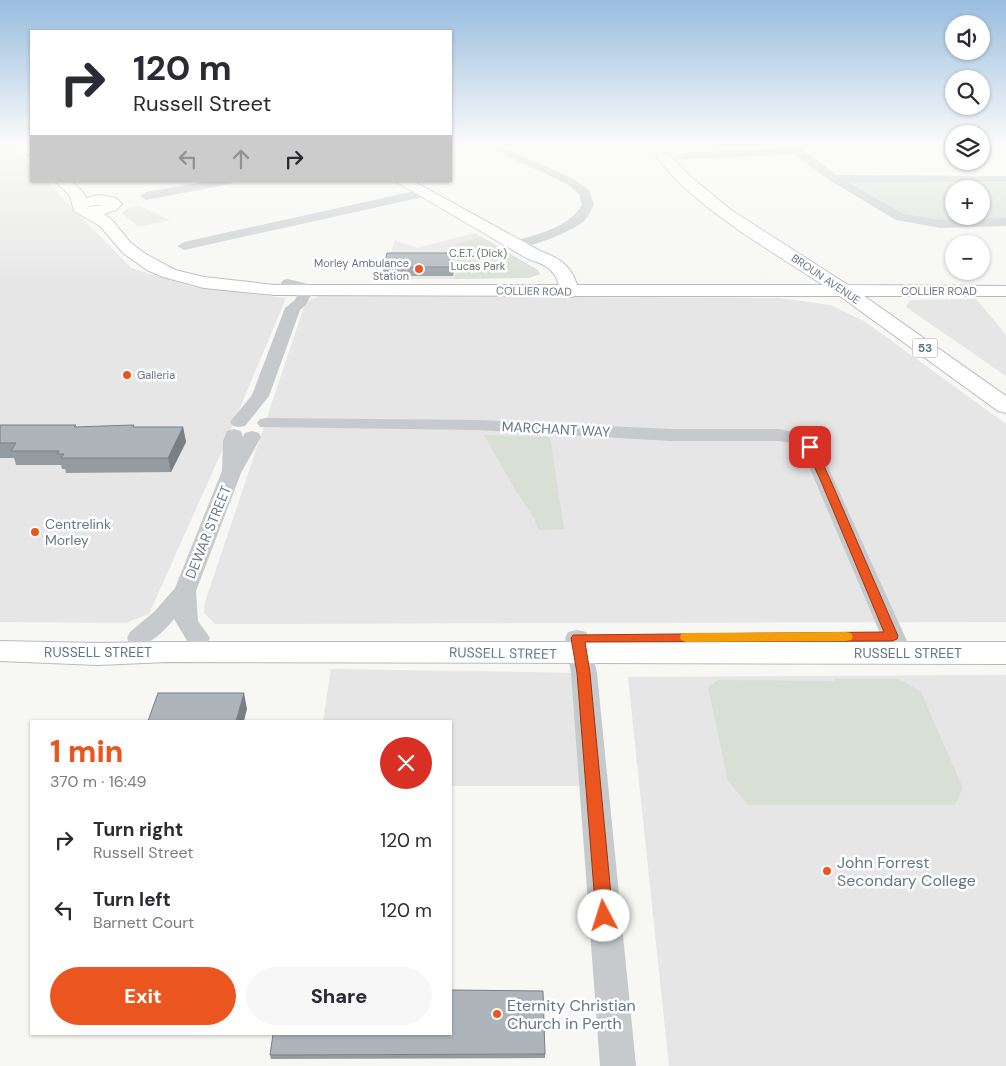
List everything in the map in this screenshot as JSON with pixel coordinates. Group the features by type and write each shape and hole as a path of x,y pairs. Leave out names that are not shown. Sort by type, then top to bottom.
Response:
{"main road":[{"name":"COLLIER ROAD","path":"77,194 83,208 106,223 125,247 138,258 156,268 201,282 284,286 841,288 1006,284"},
{"path":"94,194 110,203"},
{"path":"425,194 534,255 549,270 561,287"},
{"name":"BROUN AVENUE","path":"704,194 720,208 805,266 1006,387"},
{"name":"BROUN AVENUE","path":"723,194 841,288"},
{"path":"83,208 93,201 110,203"},
{"name":"COLLIER ROAD","path":"110,203 112,214 123,226 156,254 166,259 210,274 306,291 750,284 916,291 1006,292"},
{"path":"750,284 787,276 798,272 805,266"},
{"path":"841,288 857,307 889,315 886,302 890,298 916,291"},
{"name":"BROUN AVENUE","path":"889,315 1006,406"},
{"name":"RUSSELL STREET","path":"0,639 139,638 179,643 475,652 579,646 896,644 1006,638"},
{"name":"RUSSELL STREET","path":"0,651 98,654 179,643"},
{"name":"RUSSELL STREET","path":"896,644 1006,653"}],"street":[{"path":"146,196 159,194"},
{"path":"184,246 421,194"},
{"path":"516,244 562,230 580,218 588,205 584,194"},
{"path":"860,194 900,217 941,224 1006,222"},
{"path":"284,286 289,303 293,308"},
{"name":"DEWAR STREET","path":"139,638 163,617 185,591 231,473 253,428 260,396 293,308 301,302 306,291"},
{"name":"DEWAR STREET","path":"253,428 260,396"},
{"name":"MARCHANT WAY","path":"253,428 306,424 477,425 671,435 780,436 804,443 810,447 825,479 896,644"},
{"name":"DEWAR STREET","path":"179,643 186,622 185,591"},
{"path":"579,646 584,673 618,1066"}],"shaded area":[{"name":"Galleria","path":"0,194 58,194 131,268 193,287 286,298 221,453 149,614 126,623 0,622"},
{"path":"140,206 170,220 138,227 122,213 126,209"},
{"path":"475,233 482,237 458,244 455,279 382,279 395,240 417,248"},
{"path":"319,296 779,298 830,305 864,321 1006,424 1006,622 215,624 204,613 205,602 304,307 310,300"},
{"path":"976,299 1006,335 1006,376 906,307 909,301 914,300"},
{"path":"331,669 584,673 593,786 452,786 452,720 323,720"},
{"name":"John Forrest Secondary College","path":"1006,675 1006,1066 669,1066 628,677"}],"green space":[{"path":"869,194 945,194 945,221 907,216"},
{"path":"990,194 1006,194 1006,219 990,219"},
{"name":"C.E.T. (Dick) Lucas Park","path":"482,237 538,270 540,274 529,278 455,279 458,243"},
{"path":"484,435 550,437 564,529 538,530 534,518"},
{"path":"834,679 899,679 901,682 905,682 921,692 963,788 955,805 748,805 728,781 708,687 718,680 834,681"}],"building":[{"path":"387,253 454,253 452,267 383,267"},
{"path":"0,425 183,427 168,458 61,458 64,454 57,454 59,451 11,451 16,443 0,443"},
{"path":"158,693 244,693 236,720 148,720"},
{"name":"Eternity Christian Church in Perth","path":"452,990 543,991 545,1054 270,1055 273,1035 452,1035"}],"slow traffic":[{"path":"686,637 846,637"}],"place":[{"name":"Morley Ambulance Station","path":"419,269"},
{"name":"Galleria","path":"127,375"},
{"name":"Centrelink Morley","path":"35,532"},
{"name":"John Forrest Secondary College","path":"827,871"},
{"name":"Eternity Christian Church in Perth","path":"497,1014"}],"route":[{"path":"604,916 584,673 578,638 892,636 810,447"}]}
